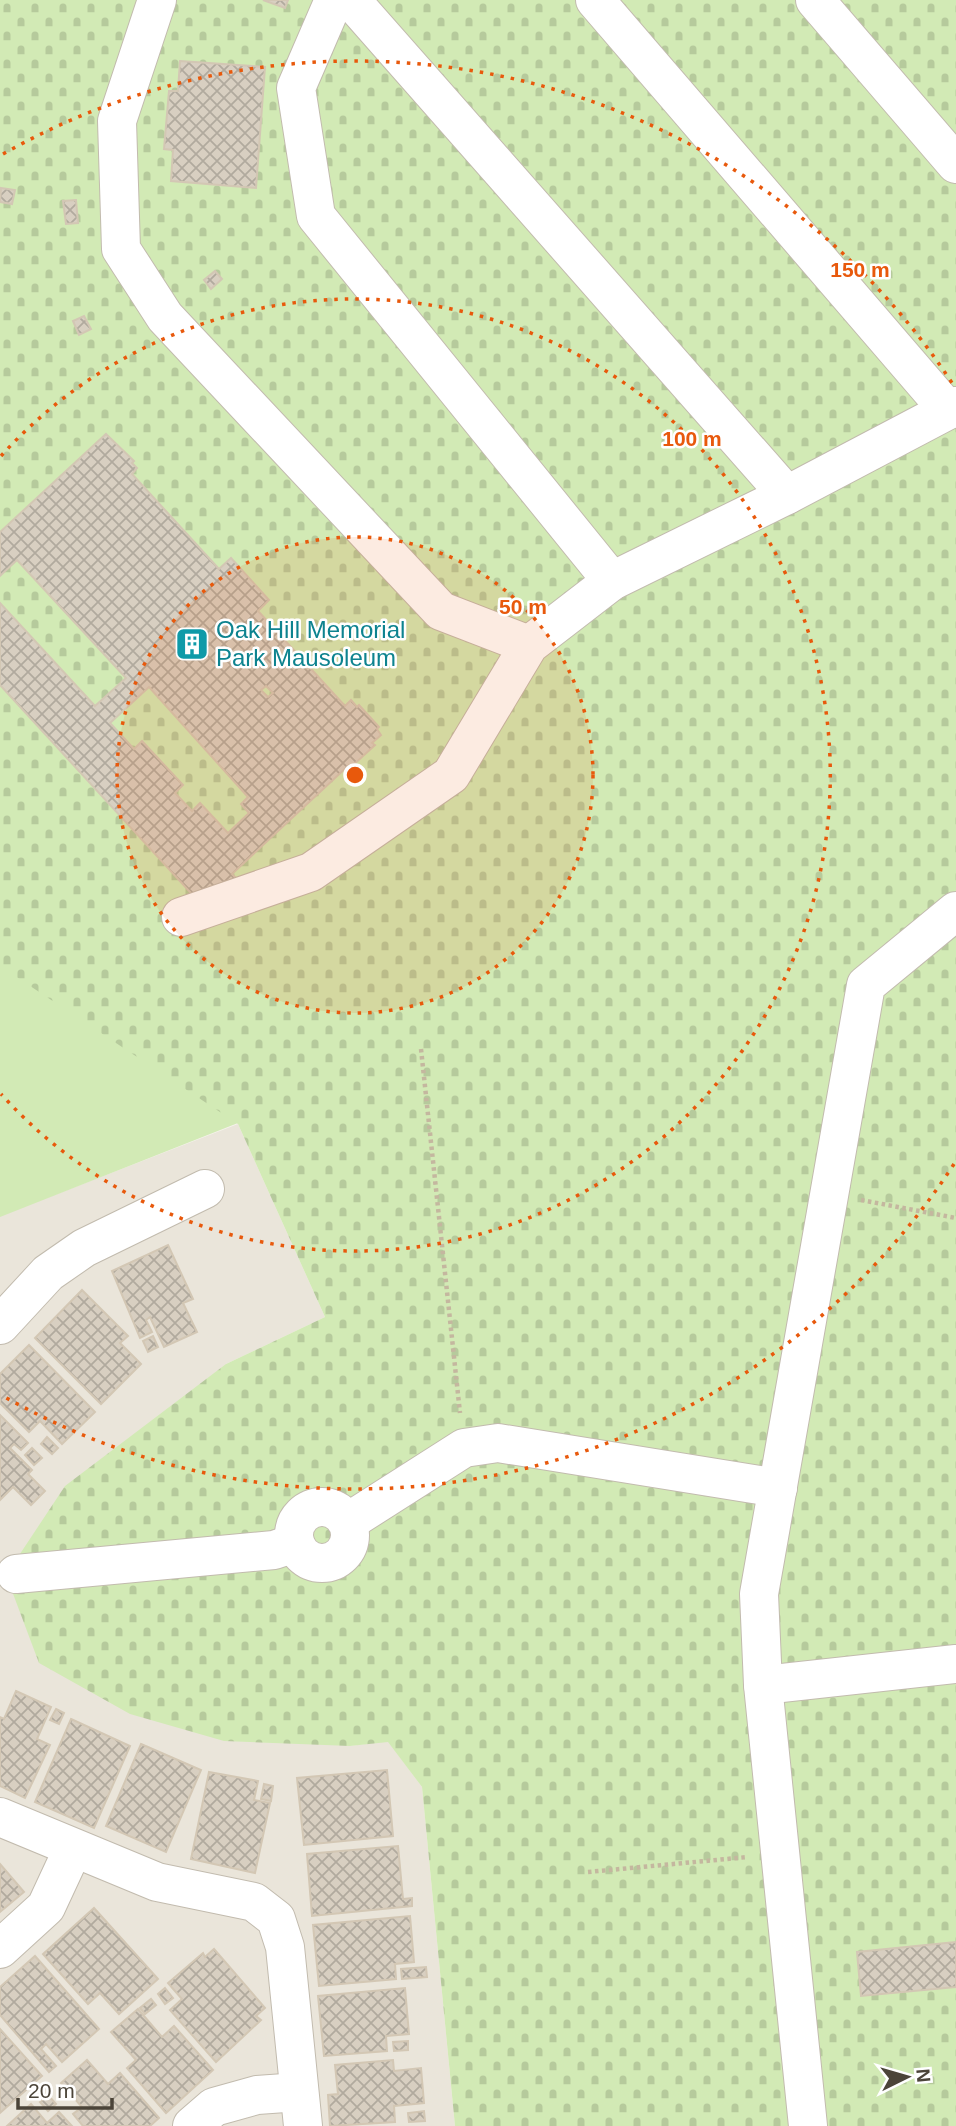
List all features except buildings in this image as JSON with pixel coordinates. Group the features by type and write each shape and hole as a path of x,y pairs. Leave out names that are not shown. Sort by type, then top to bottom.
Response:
{"lane":[{"path":"157,0 117,121 121,249 165,317 441,611 529,645"},
{"path":"334,0 296,88 316,216 612,581"},
{"path":"351,0 787,495"},
{"path":"181,917 311,872 451,775 529,645 612,581 787,495 952,408 595,0"},
{"path":"815,0 956,164"},
{"path":"808,2126 763,1685 759,1594 866,985 956,911"},
{"path":"0,1325 48,1273 84,1248 205,1189"},
{"path":"16,1574 274,1550 295,1543 295,1527 304,1512 320,1506 336,1510 348,1522 464,1448 498,1443 778,1488"},
{"path":"763,1685 956,1664"},
{"path":"0,1817 157,1882 254,1902 276,1919 285,1947 301,2109 257,2095 214,2107 192,2126"},
{"path":"0,1949 46,1907 73,1849"}],"path":[{"path":"421,1049 464,1448"},
{"path":"830,1194 956,1218"},
{"path":"588,1872 780,1853"}],"shaded area":[{"path":"238,1124 325,1317 226,1364 350,1746 388,1741 422,1787 455,2126 0,2126 0,1216"}],"green space":[{"path":"0,0 956,0 956,2126 455,2126 422,1787 388,1742 350,1746 224,1741 130,1714 39,1663 6,1575 65,1486 226,1364 325,1317 238,1124 0,966"},
{"path":"0,715 238,1123 0,1217"}],"place":[{"name":"Oak Hill Memorial Park Mausoleum","path":"192,644"}]}
